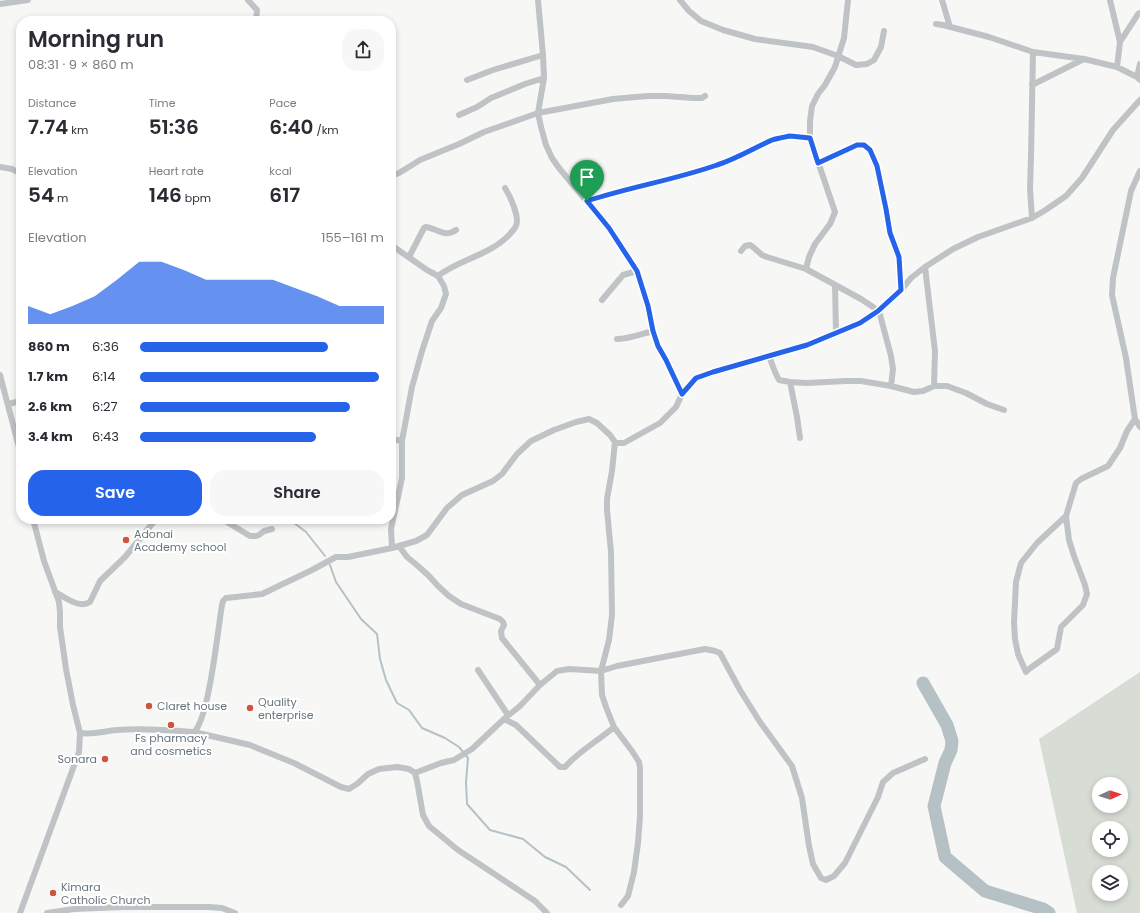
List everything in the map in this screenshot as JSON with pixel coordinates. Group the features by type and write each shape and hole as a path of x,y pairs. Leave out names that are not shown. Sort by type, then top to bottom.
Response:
{"street":[{"path":"0,4 28,0"},
{"path":"248,0 257,10 256,16"},
{"path":"538,0 544,78 538,113 546,145 552,158 609,228 637,271 658,346 682,394"},
{"path":"680,0 689,11 701,21 723,30 755,39 813,48 838,56 856,65 867,64 874,60 881,47 884,31"},
{"path":"806,269 809,257 815,244 830,224 835,212 810,138 812,106 835,67 844,38 848,0"},
{"path":"942,0 950,27"},
{"path":"1110,0 1120,42 1117,67"},
{"path":"1120,42 1140,13"},
{"path":"936,24 989,37 1032,52 1084,59 1117,67 1138,78 1140,64"},
{"path":"1032,52 1030,189 1032,218"},
{"path":"467,80 493,70 543,55"},
{"path":"1032,85 1084,59"},
{"path":"459,115 477,107 491,98 544,78"},
{"path":"396,174 420,160 484,132 538,113 614,99 648,96 702,98 705,96"},
{"path":"615,442 624,443 660,423 676,408 682,394 696,378 807,345 860,323 878,311 901,290 911,278 925,267 953,250 978,236 1032,218 1044,212 1066,196 1082,178 1113,130 1140,100"},
{"path":"587,201 716,166 774,139 790,136 810,138"},
{"path":"818,163 857,145 864,145 870,150 877,166 890,233 899,257 901,290"},
{"path":"0,167 16,171"},
{"path":"1140,171 1131,190 1112,278 1112,295 1126,358 1136,419 1140,426"},
{"path":"438,276 478,256 503,241 516,227 513,204 505,188"},
{"path":"409,257 424,228 426,227 446,234 456,230"},
{"path":"741,251 745,246 750,245 762,255 806,269 861,299 878,311 891,356 893,369 891,386"},
{"path":"396,248 438,276 444,286 446,294 441,308 432,321 412,388 402,441 402,478 396,506"},
{"path":"925,267 935,351 934,386"},
{"path":"602,300 623,275 637,271"},
{"path":"834,285 836,332"},
{"path":"617,339 626,339 653,331"},
{"path":"769,356 779,380 806,383 854,381 891,386 914,392 922,391 934,386 946,386 1004,410"},
{"path":"0,374 16,435"},
{"path":"790,382 798,417 800,438"},
{"path":"8,404 16,402"},
{"path":"194,732 199,726 212,673 223,600 232,597 262,594 336,557 348,557 416,542 427,535 447,508 462,495 493,481 502,474 517,454 531,441 554,430 589,419 598,423 615,442 607,499 611,552 612,615 609,640 601,671 602,695 614,727 639,762 640,768 638,843 634,872 628,896 621,905"},
{"path":"1066,516 1037,543 1021,563 1016,582 1014,622 1015,639 1018,654 1026,672 1057,649 1061,627 1083,605 1086,594 1086,585 1069,540 1066,516 1076,483 1108,466 1120,448 1127,431 1136,419"},
{"path":"396,440 402,441"},
{"path":"20,913 79,752 80,733 66,669 60,627 59,602 44,562 34,524"},
{"path":"55,592 80,604 90,602 100,581 125,557 152,524"},
{"path":"230,524 250,536 256,536 264,531 272,529"},
{"path":"392,524 392,548"},
{"path":"399,546 407,558 418,566 449,596 461,604 500,619 504,625 501,631 502,638 540,685"},
{"path":"414,773 454,760 472,749 557,671 568,669 601,671 617,666 705,650 714,651 720,653 740,690 760,722 792,766 802,798 813,864 821,878 826,880 834,876 845,863 878,797 883,782 892,773 925,759"},
{"path":"478,670 506,717 558,766 565,767 572,759 614,727"},
{"path":"80,733 89,734 116,730 151,728 194,732 250,745 294,763 349,789 368,774 379,769 397,767 409,769 414,773 418,781 423,816 429,826 458,850 535,901 547,913"},
{"path":"47,913 74,909 123,907 209,907 222,908 235,913"}],"shaded area":[{"path":"1140,672 1140,913 1077,913 1039,739"}],"waterway":[{"path":"296,524 306,532 325,556"},
{"path":"330,565 336,582 361,619 377,634 380,659 386,680 397,703 409,710 422,728 445,738 459,747 468,758 466,782 467,804 490,830 523,839 545,857 566,867 590,890"},
{"path":"923,683 947,725 952,741 951,750 945,763 934,806 945,857 985,891 1043,909 1049,913"}],"place":[{"name":"Adonai Academy school","path":"126,540"},
{"name":"Claret house","path":"149,706"},
{"name":"Quality enterprise","path":"250,708"},
{"name":"Fs pharmacy and cosmetics","path":"171,725"},
{"name":"Sonara","path":"105,759"},
{"name":"Kimara Catholic Church","path":"53,893"}],"route":[{"path":"790,136 810,138 818,163 857,145 864,145 870,150 877,166 890,233 899,257 901,290 878,311 860,323 807,345 696,378 682,394 658,346 637,271 609,228 587,201 709,168 729,161 774,139 790,136"}]}
